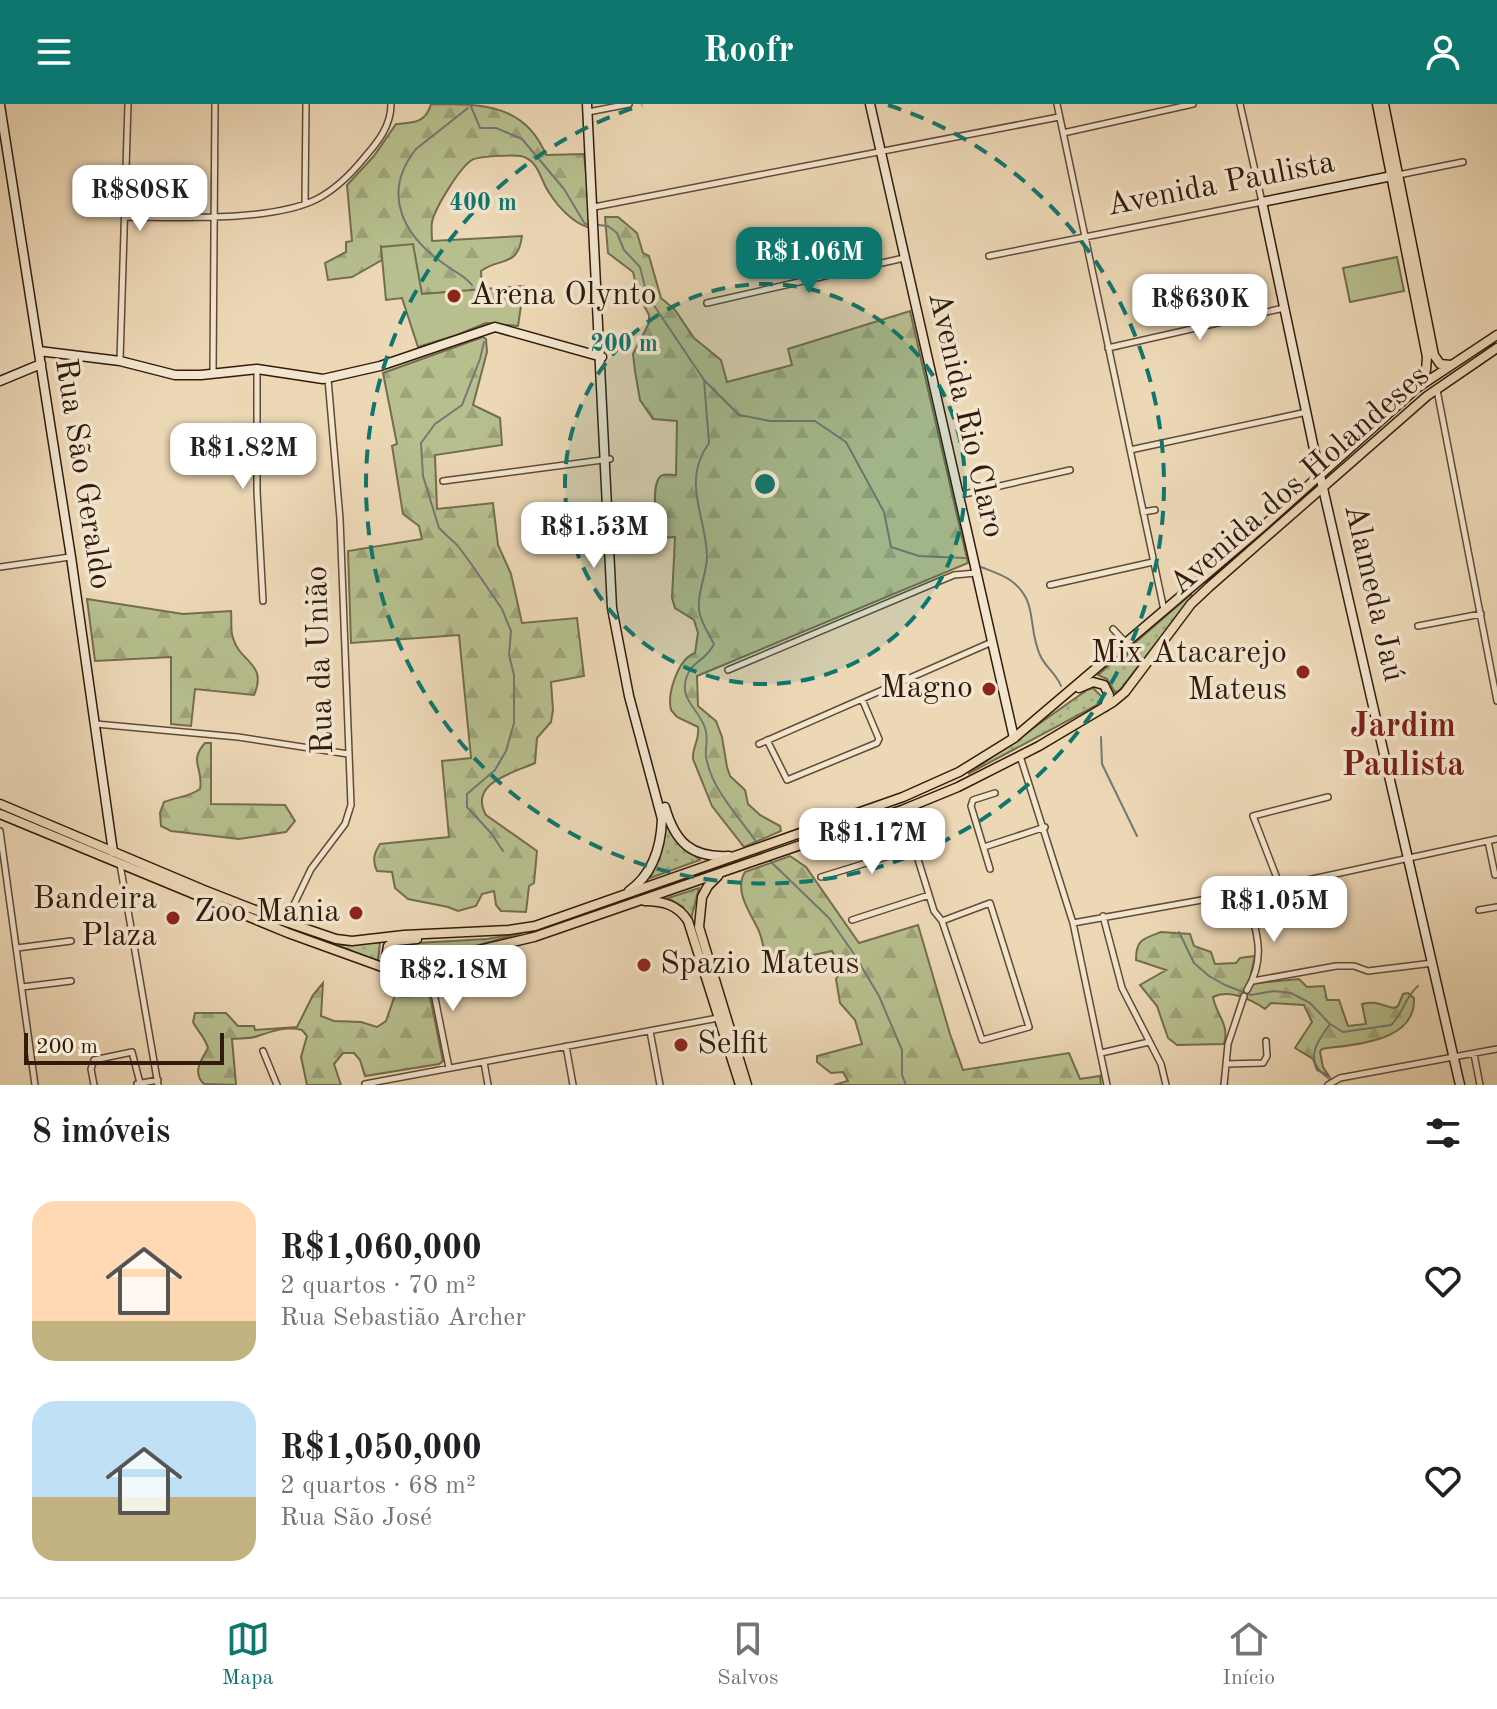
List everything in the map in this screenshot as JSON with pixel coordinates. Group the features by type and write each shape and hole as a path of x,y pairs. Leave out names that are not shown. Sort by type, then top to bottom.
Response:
{"main road":[{"path":"1377,104 1434,355 1440,364 1452,365"},
{"path":"1384,104 1427,357 1424,377 1417,388"},
{"name":"Avenida dos Holandeses","path":"0,804 286,922 349,941 535,926 922,790 972,765 1014,738 1066,695 1417,388 1497,335"},
{"name":"Avenida dos Holandeses","path":"0,814 288,933 385,968 428,963 518,942 902,810 1020,756 1102,710 1125,692 1191,604 1437,389 1497,348"},
{"path":"1320,473 1336,476"},
{"path":"1066,695 1090,683 1102,684 1109,697 1102,710"},
{"path":"747,1085 698,918 702,897 710,883 725,872 751,861"},
{"path":"630,903 664,902 684,915 690,925 740,1085"},
{"path":"412,966 389,963 386,956 388,946 399,941 509,930"}],"street":[{"path":"120,361 128,104"},
{"path":"213,374 215,104"},
{"path":"305,204 306,104"},
{"path":"126,217 213,216 276,211 305,204 333,188 369,153 386,129 391,104"},
{"path":"629,104 590,108 616,608 634,695 669,819 682,842 697,853 716,857 741,855"},
{"name":"Avenida Rio Claro","path":"870,104 1014,738"},
{"path":"1057,104 1164,611"},
{"path":"1063,133 1193,104"},
{"name":"Alameda Jaú","path":"1240,104 1323,487 1460,1085"},
{"name":"Rua São Geraldo","path":"0,105 71,557 113,852"},
{"path":"596,212 881,151 1059,117"},
{"name":"Avenida Paulista","path":"989,256 1463,162"},
{"path":"707,303 904,258"},
{"path":"1108,348 1284,308"},
{"path":"39,351 120,361 175,375 257,369 308,379 328,379 439,348 487,328 502,328 603,357"},
{"path":"0,381 41,364"},
{"path":"257,369 257,491 263,601"},
{"name":"Rua da União","path":"286,922 311,869 347,819 351,805 340,519 328,379"},
{"path":"1437,389 1497,701"},
{"path":"1130,450 1307,412"},
{"path":"443,481 608,459"},
{"path":"608,459 614,621 629,696 662,819 661,836 652,866 638,884 617,897"},
{"path":"960,495 1070,470"},
{"path":"1143,512 1155,510"},
{"path":"0,567 71,557"},
{"path":"1050,585 1153,562"},
{"path":"728,670 954,575 977,573"},
{"path":"1418,626 1481,614"},
{"path":"1113,629 1127,643"},
{"path":"759,744 993,642"},
{"path":"767,740 787,780 877,743 879,739 861,699"},
{"path":"96,724 238,737 348,754"},
{"path":"1020,756 1073,923 1107,1085"},
{"path":"990,869 971,802 995,793"},
{"path":"1280,886 1253,816 1328,797"},
{"path":"902,810 934,911 942,921 983,1041 1029,1027 990,903 942,921"},
{"path":"984,847 1045,827"},
{"path":"0,831 35,1085"},
{"path":"1073,923 1246,893 1497,839"},
{"path":"1488,841 1495,875"},
{"path":"821,877 915,848"},
{"path":"94,1085 91,1069 94,1060 132,1052 136,1084 158,1083 120,864"},
{"path":"1224,1085 1232,1027 1253,981 1260,945 1246,893"},
{"path":"852,920 929,895"},
{"path":"1479,910 1497,907"},
{"path":"1103,916 1122,988 1161,1064 1166,1085"},
{"path":"17,948 71,941"},
{"path":"428,963 449,1068"},
{"path":"1253,981 1336,966 1354,966 1368,971 1434,963"},
{"path":"22,987 71,981"},
{"path":"365,1084 719,1018"},
{"path":"650,1031 660,1085"},
{"path":"1226,1064 1263,1063 1267,1056 1266,1041"},
{"path":"1101,1053 1149,1042"},
{"path":"566,1046 573,1085"},
{"path":"1328,1085 1340,1078 1497,1049"},
{"path":"263,1051 277,1085"},
{"path":"1474,1054 1480,1085"},
{"path":"484,1062 488,1085"},
{"path":"402,1077 404,1085"}],"green space":[{"path":"431,104 500,110 526,126 546,155 584,154 592,228 580,224 563,210 536,167 527,159 511,156 476,159 461,171 438,207 432,222 432,241 522,236 517,253 481,271 482,290 422,294 381,247 382,260 352,277 328,280 325,263 346,252 346,242 352,241 347,185 374,156 396,124 422,118"},
{"path":"605,217 618,217 637,233 643,253 649,256 661,298 675,310 694,338 721,360 727,382 792,365 788,349 910,311 968,563 697,676 698,706 716,721 730,776 745,790 748,804 780,826 781,831 744,847 712,806 693,759 698,727 677,717 671,710 675,677 689,656 695,653 698,633 694,620 675,608 672,598 675,537 658,538 656,524 656,485 663,475 676,475 677,421 653,419 640,400 633,354 649,323 649,315 638,294 633,272 608,253"},
{"name":"Arena Olynto","path":"413,244 422,294 524,286 518,326 486,323 418,347 402,298 386,300 381,247"},
{"path":"1397,257 1404,291 1350,302 1343,268"},
{"path":"483,337 487,352 473,405 500,418 502,445 435,455 437,509 493,503 498,545 511,574 522,623 577,618 584,676 551,682 551,722 537,738 535,763 505,775 488,787 483,795 486,815 537,851 534,883 529,886 526,912 501,911 496,905 494,891 482,894 476,906 458,911 408,899 395,888 392,872 377,871 374,857 380,844 449,837 442,761 471,758 459,635 351,643 348,551 422,539 419,526 403,514 392,446 397,444 383,373"},
{"path":"1191,594 1192,597 1119,691 1115,692 1107,679 1098,675"},
{"path":"87,599 183,614 231,611 236,646 258,676 254,695 195,689 191,726 171,724 171,657 95,661"},
{"path":"1093,688 1102,697 1097,705 968,774 1087,690"},
{"path":"205,743 211,743 211,804 285,805 295,821 286,832 239,839 171,831 161,826 160,813 164,802 200,789 197,760"},
{"path":"666,821 678,842 700,860 650,878 659,859"},
{"path":"790,856 806,867 859,943 918,925 963,1070 1069,1053 1080,1079 1100,1076 1101,1085 834,1085 848,1081 843,1072 831,1073 817,1062 817,1056 862,1044 855,1020 840,1003 836,979 842,970 832,951 768,965 759,931 742,893 745,872"},
{"path":"699,888 689,920 683,907 668,898"},
{"path":"1161,932 1190,934 1194,946 1211,952 1215,964 1236,963 1240,958 1255,956 1250,978 1257,983 1299,979 1307,987 1324,986 1327,1000 1339,1000 1348,1026 1366,1024 1362,1004 1375,1003 1394,1008 1403,994 1408,993 1414,998 1412,1013 1394,1033 1365,1043 1322,1049 1323,1067 1329,1076 1317,1070 1313,1059 1295,1048 1312,1022 1304,1005 1271,1003 1265,1009 1240,996 1219,995 1213,997 1224,1025 1224,1044 1177,1045 1168,1038 1157,1006 1140,985 1166,970 1136,960 1137,948 1142,941"},
{"path":"522,933 461,950 402,961 392,956 399,944 487,939"},
{"path":"380,942 378,961 339,946 342,945"},
{"path":"323,983 321,1016 334,1021 361,1022 377,1027 386,1021 395,995 422,989 430,997 443,1061 365,1076 354,1053 343,1053 334,1064 341,1085 307,1085 301,1057 307,1036 302,1030 285,1029 252,1038 232,1039 236,1085 204,1084 200,1080 199,1066 208,1048 193,1022 195,1013 226,1013 238,1026 254,1026 255,1030 297,1027 313,995"}],"waterway":[{"path":"470,104 480,128 496,128 522,139 564,189 585,224 592,224"},
{"path":"468,108 416,149 405,166 399,199 402,214 419,242 472,285"},
{"path":"598,225 608,226 617,233 624,250 640,267 647,295 704,380 709,443 701,457 696,485 707,556 699,610 714,644 690,671 685,692 704,725 706,757 714,781 757,843"},
{"path":"484,342 462,405 435,424 421,443 423,476 439,528 472,565 502,609 511,631 509,655 514,675 514,723 506,751 495,770 467,794 467,807 503,851"},
{"path":"704,380 739,415 770,421 815,421 846,442 884,512 891,547 919,556 965,558"},
{"path":"981,567 1010,580 1025,596 1036,645 1061,686"},
{"path":"1101,737 1102,764 1137,836"},
{"path":"770,861 829,918 854,954 879,996 902,1050 902,1075 906,1085"},
{"path":"1179,932 1194,963 1209,976 1251,995 1274,991 1291,993 1310,1003 1330,1024 1343,1032 1391,1025 1418,986"},
{"path":"1330,1024 1316,1047 1314,1060 1321,1072 1336,1085"}],"place":[{"name":"Arena Olynto","path":"454,296"},
{"name":"Mix Atacarejo Mateus","path":"1303,672"},
{"name":"Magno","path":"989,689"},
{"name":"Zoo Mania","path":"356,913"},
{"name":"Bandeira Plaza","path":"173,918"},
{"name":"Spazio Mateus","path":"644,965"},
{"name":"Selfit","path":"681,1045"}],"district":[{"name":"Jardim Paulista","path":"1403,746"}]}
